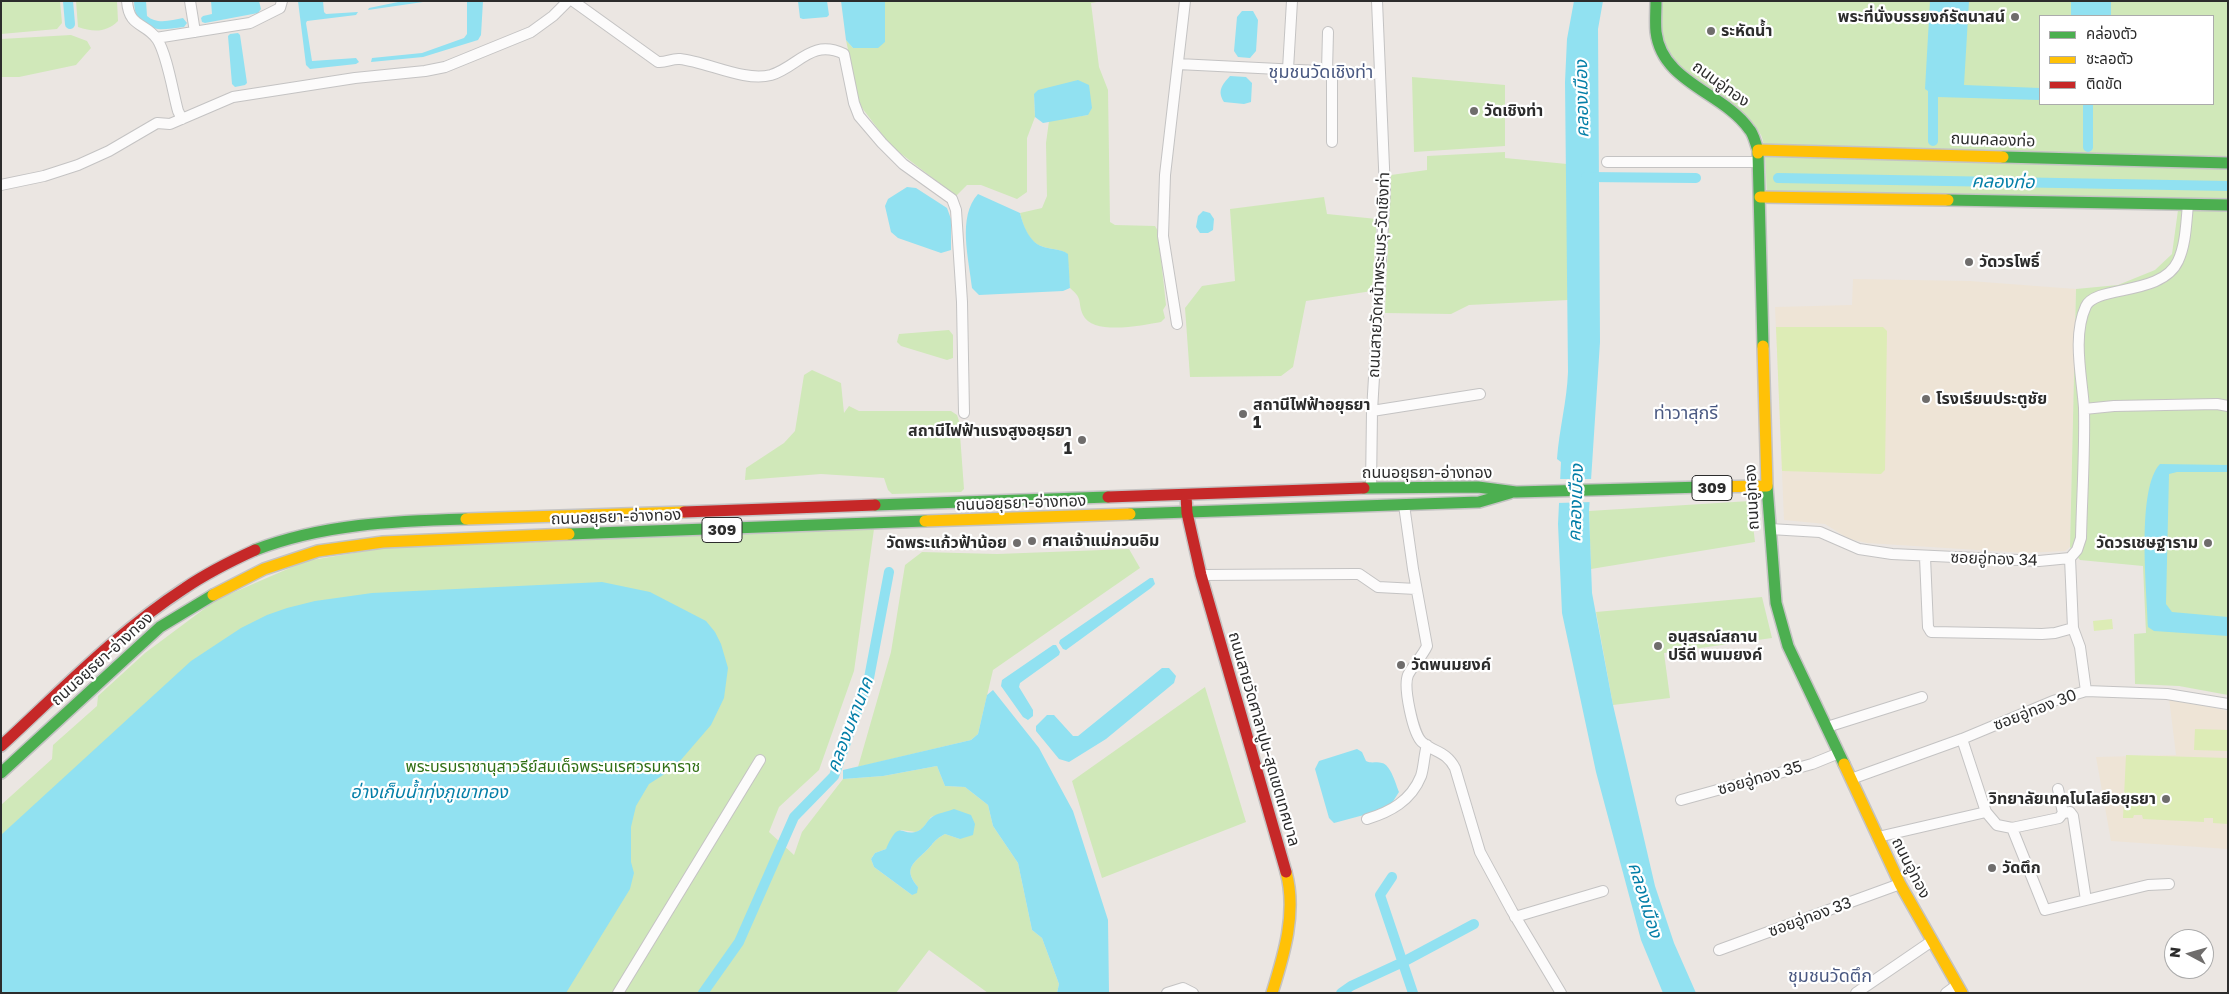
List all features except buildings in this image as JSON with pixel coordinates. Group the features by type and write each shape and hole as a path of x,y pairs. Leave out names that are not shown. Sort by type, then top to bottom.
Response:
{"main road":[{"name":"ถนนอู่ทอง","path":"1656,1 1656,31 1661,53 1671,67 1697,89 1737,115 1752,130 1758,150 1767,486 1776,603 1788,646 1900,884 1960,989"},
{"name":"ถนนคลองท่อ","path":"1758,150 2228,163"},
{"path":"1760,197 2228,205"},
{"name":"ถนนอยุธยา-อ่างทอง","path":"1,746 146,614 214,570 254,550 294,537 344,526 426,521 1371,488 1478,487 1516,492 1767,486"},
{"name":"ถนนอยุธยา-อ่างทอง","path":"1,773 160,627 220,590 264,569 318,551 402,542 1480,502 1516,492"},
{"name":"ถนนสายวัดศาลาปูน-สุดเขตเทศบาล","path":"1186,495 1187,513 1200,575 1289,884 1290,925 1284,955 1272,993"}],"street":[{"path":"127,1 131,19 156,38 161,48 178,111 182,119"},
{"path":"190,1 195,32"},
{"path":"156,38 250,23 280,8 282,1"},
{"path":"1,185 59,172 109,151 157,123 170,124 233,97 355,78 425,71 445,66 531,32 554,16 568,1"},
{"path":"573,1 658,62 680,59 728,71 762,76 773,74 810,52 824,49 836,50 844,54 854,103 859,116 903,164 952,199 956,210 962,302 964,413"},
{"path":"1177,324 1163,236 1166,175 1185,1"},
{"path":"1288,69 1292,1"},
{"name":"ถนนสายวัดหน้าพระเมรุ-วัดเชิงท่า","path":"1371,488 1372,410 1386,191 1379,74 1378,1"},
{"path":"1328,32 1332,142"},
{"path":"1178,64 1379,74"},
{"path":"1607,162 1758,162"},
{"path":"2086,691 2080,647 2073,628 2070,558 2077,550 2081,538 2084,409 2080,330 2087,304 2096,298 2150,284 2168,273 2178,262 2184,240 2188,205"},
{"path":"1372,410 1480,394"},
{"path":"2084,409 2145,405 2217,404 2228,406"},
{"path":"1404,505 1416,589 1427,646 1408,674 1406,690 1418,737 1427,746 1445,754 1455,768 1480,852 1559,992"},
{"name":"ซอยอู่ทอง 34","path":"1770,529 1820,532 1859,549 1925,557 2039,561 2070,558"},
{"path":"1925,557 1928,627 1931,632 2042,634 2073,628"},
{"path":"1200,575 1359,574 1378,587 1416,589"},
{"name":"ซอยอู่ทอง 30","path":"1850,779 2086,691 2168,694 2228,704"},
{"path":"1827,727 1922,697"},
{"path":"1962,738 1986,812 1997,825 2012,828 2059,818 2069,812 2072,814 2086,900"},
{"path":"1367,819 1380,815 1403,802 1421,776 1427,746"},
{"name":"ซอยอู่ทอง 35","path":"1681,800 1812,764 1839,753"},
{"path":"618,993 760,760"},
{"path":"2058,789 2063,814"},
{"path":"1878,837 1986,812"},
{"path":"2012,828 2045,910 2148,886 2169,884"},
{"name":"ซอยอู่ทอง 33","path":"1719,950 1900,884"},
{"path":"1515,917 1603,891"},
{"path":"1856,993 1932,941"},
{"path":"1167,993 1183,988 1194,993"},
{"path":"1946,993 1960,989"}],"shaded area":[{"name":"โรงเรียนประตูชัย","path":"1853,279 1970,281 2076,289 2070,547 2065,551 2025,553 1867,543 1849,539 1825,524 1784,520 1775,307 1852,305"},
{"name":"วิทยาลัยเทคโนโลยีอยุธยา","path":"2169,698 2228,711 2228,849 2111,841 2096,757 2176,755"}],"green space":[{"path":"1,1 60,1 62,23 57,29 1,34"},
{"path":"76,1 117,1 118,21 109,28 99,30 78,27"},
{"path":"885,1 1102,1 1091,3 1099,67 1108,90 1110,222 1115,225 1155,226 1158,231 1166,305 1163,310 1165,318 1161,322 1119,328 1097,325 1088,321 1081,310 1079,298 1070,288 1067,254 1036,244 1029,237 1023,223 1020,213 1042,208 1047,196 1046,143 1049,121 1088,115 1034,94 1035,117 1027,138 1027,192 1017,199 981,185 967,185 956,196 891,146 859,104 846,40 853,48 885,42"},
{"path":"1661,1 2228,1 2228,695 2179,686 2135,684 2134,634 2146,633 2143,566 2080,560 2070,547 2076,289 2118,285 2155,270 2172,254 2178,210 1767,193 1765,154 1761,135 1751,120 1679,64 1668,50 1660,21"},
{"path":"71,35 87,41 91,48 76,65 19,77 1,77 1,39"},
{"path":"1412,77 1505,85 1505,146 1414,152"},
{"path":"1505,152 1505,158 1567,164 1568,300 1469,305 1451,314 1385,313 1391,175 1427,170 1427,156"},
{"path":"1324,197 1327,214 1377,219 1372,291 1306,301 1293,367 1281,376 1190,377 1185,308 1202,286 1235,281 1230,209"},
{"path":"1776,327 1883,327 1887,331 1885,470 1881,474 1782,471"},
{"path":"949,330 953,335 953,358 947,360 901,346 897,342 899,334"},
{"path":"812,370 841,383 844,413 849,406 859,411 951,411 957,415 964,489 961,492 892,494 888,490 884,478 821,474 745,480 746,468 784,443 795,431 804,375"},
{"path":"1750,501 1755,542 1591,569 1589,511"},
{"name":"อ่างเก็บน้ำทุ่งภูเขาทอง","path":"874,529 854,671 819,770 779,807 769,832 794,855 802,832 843,779 883,776 937,766 945,786 965,787 988,805 993,826 1018,863 1032,930 1042,938 1059,984 1057,993 988,993 929,950 896,993 1,993 1,805 52,759 53,745 97,706 98,696 145,653 216,600 306,561 384,548","holes":["954,810 960,839 945,834 935,841 913,864 910,872 918,887 912,895 874,867 871,859 875,853 886,849 901,830 916,832 922,829 931,817"]},
{"path":"1129,549 1140,568 993,670 978,734 971,740 858,767 891,652 905,565 922,552 997,554"},
{"name":"อนุสรณ์สถาน ปรีดี พนมยงค์","path":"1762,597 1772,638 1664,653 1670,698 1613,705 1596,612"},
{"path":"2112,619 2113,629 2094,631 2093,621"},
{"path":"1205,687 1246,822 1102,878 1072,781"},
{"path":"2195,729 2228,730 2228,751 2194,750"},
{"path":"2126,755 2228,758 2228,824 2213,823 2213,818 2204,818 2204,822 2143,819 2142,815 2134,815 2133,818 2123,818"}],"water":[{"path":"134,1 146,1 147,16 151,19 165,21 183,18 187,23 184,27 150,28 139,20 135,12"},
{"path":"211,1 259,1 261,9 258,13 202,22 201,18 203,16 212,14"},
{"path":"298,1 323,1 326,14 358,12 356,15 307,21 306,23 312,61 356,58 359,62 356,64 310,69 306,65"},
{"path":"403,1 423,2 368,10 369,8"},
{"path":"467,1 483,1 481,35 478,40 423,57 371,62 372,58 422,53 464,38 467,34"},
{"path":"798,1 827,1 829,15 827,17 800,18"},
{"path":"841,1 885,1 885,42 878,48 853,48 846,40"},
{"name":"คลองเมือง","path":"1574,1 1603,1 1598,29 1600,342 1589,511 1592,593 1613,705 1655,886 1674,943 1696,993 1663,993 1641,940 1596,772 1562,613 1558,524 1561,462 1557,459 1568,372 1565,82 1567,39"},
{"path":"1930,1 1969,1 1964,85 2039,88 2039,100 1937,97 1925,89"},
{"path":"2071,1 2111,1 2111,15 2071,15"},
{"path":"1242,11 1253,11 1258,20 1256,51 1250,58 1238,57 1234,51 1237,17"},
{"path":"238,33 240,35 247,83 235,87 232,84 228,36"},
{"path":"1230,76 1246,77 1252,83 1251,102 1244,104 1224,102 1221,88"},
{"path":"1078,80 1089,85 1092,108 1088,115 1043,123 1035,117 1034,94 1038,90"},
{"path":"907,187 916,188 947,208 951,219 951,250 941,253 898,238 891,232 885,206 888,199"},
{"path":"978,194 1020,213 1027,232 1037,244 1068,254 1070,288 1063,291 979,295 972,288 967,252 966,226 972,203"},
{"path":"1203,211 1210,213 1214,219 1213,230 1208,233 1200,233 1196,227 1198,216"},
{"path":"2160,464 2228,465 2228,472 2177,472 2169,474 2166,604 2172,612 2228,617 2228,636 2154,631 2148,627 2145,517 2153,477"},
{"path":"1150,578 1153,578 1155,584 1151,588 1066,650 1063,649 1059,643 1060,640"},
{"name":"อ่างเก็บน้ำทุ่งภูเขาทอง","path":"602,582 650,592 706,621 715,632 721,644 728,668 724,698 711,725 674,768 649,784 636,806 631,827 631,862 634,873 630,889 566,993 1,993 1,835 191,661 241,628 267,615 315,601 372,593"},
{"path":"1053,645 1056,645 1060,652 1059,655 1020,683 1019,687 1033,710 1033,716 1028,720 1023,717 1001,686 1002,680"},
{"path":"1162,668 1169,668 1176,676 1174,683 1106,739 1069,762 1059,759 1036,731 1036,726 1047,715 1054,715 1073,736 1078,736"},
{"path":"993,690 1039,748 1073,811 1108,920 1109,993 1057,993 1059,984 1042,938 1032,930 1018,863 993,826 988,805 965,787 945,786 937,766 883,776 843,779 843,770 971,740 978,734 987,695"},
{"path":"1357,749 1362,752 1366,761 1382,763 1388,767 1399,792 1392,803 1375,812 1334,823 1329,818 1315,769 1319,761"},
{"path":"954,809 971,815 975,824 973,835 960,839 945,834 935,841 911,868 911,876 918,887 917,893 912,895 874,867 871,859 875,853 886,849 898,831 918,831 934,816"}],"pier":[{"path":"1557,479 1594,479 1592,502 1557,503"}],"waterway":[{"path":"68,1 70,24"},
{"path":"1933,86 1933,141"},
{"path":"2088,105 2088,147"},
{"name":"คลองท่อ","path":"1586,177 1696,178"},
{"name":"คลองท่อ","path":"1778,178 2228,186"},
{"name":"คลองมหานาค","path":"703,993 739,942 794,817 834,776 869,678 889,572"},
{"path":"1392,877 1380,895 1413,993"},
{"path":"1341,993 1351,986 1403,962 1474,924"}],"traffic: fast":[{"path":"1656,1 1656,32 1661,49 1669,63 1695,86 1738,116 1751,131 1758,150"},
{"path":"1758,153 1763,346"},
{"path":"2003,157 2228,163"},
{"path":"1948,200 2228,205"},
{"path":"1767,486 1776,603 1788,646 1844,764"},
{"path":"1364,488 1478,487 1516,492 1704,487"},
{"path":"1130,514 1479,502 1510,493"},
{"path":"875,505 1108,497"},
{"path":"255,550 281,541 333,529 412,521 466,519"},
{"path":"569,534 925,521"},
{"path":"1,773 160,627 213,595"}],"traffic: slow":[{"path":"1758,153 1758,150 2003,157"},
{"path":"1760,197 1948,200"},
{"path":"1704,487 1767,486 1763,346"},
{"path":"466,519 684,512"},
{"path":"925,521 1130,514"},
{"path":"213,595 264,569 318,551 383,542 569,534"},
{"path":"1844,764 1900,884 1962,993"},
{"path":"1272,993 1285,949 1290,918 1289,887 1286,872"}],"traffic: jam":[{"path":"1108,497 1364,488"},
{"path":"1186,495 1187,513 1201,575 1286,872"},
{"path":"684,512 875,505"},
{"path":"1,746 112,643 160,605 193,583 255,550"}],"place":[{"name":"พระที่นั่งบรรยงก์รัตนาสน์","path":"2015,17"},
{"name":"ระหัดน้ำ","path":"1711,31"},
{"name":"วัดเชิงท่า","path":"1474,111"},
{"name":"วัดวรโพธิ์","path":"1969,262"},
{"name":"โรงเรียนประตูชัย","path":"1926,399"},
{"name":"สถานีไฟฟ้าอยุธยา 1","path":"1243,414"},
{"name":"สถานีไฟฟ้าแรงสูงอยุธยา 1","path":"1082,440"},
{"name":"ศาลเจ้าแม่กวนอิม","path":"1032,541"},
{"name":"วัดพระแก้วฟ้าน้อย","path":"1017,543"},
{"name":"วัดวรเชษฐาราม","path":"2208,543"},
{"name":"อนุสรณ์สถาน ปรีดี พนมยงค์","path":"1658,646"},
{"name":"วัดพนมยงค์","path":"1401,665"},
{"name":"วิทยาลัยเทคโนโลยีอยุธยา","path":"2166,799"},
{"name":"วัดตึก","path":"1992,868"}],"district":[{"name":"ชุมชนวัดเชิงท่า","path":"1321,72"},
{"name":"ท่าวาสุกรี","path":"1686,413"},
{"name":"ชุมชนวัดตึก","path":"1830,976"}],"park label":[{"name":"พระบรมราชานุสาวรีย์สมเด็จพระนเรศวรมหาราช","path":"553,767"}]}
